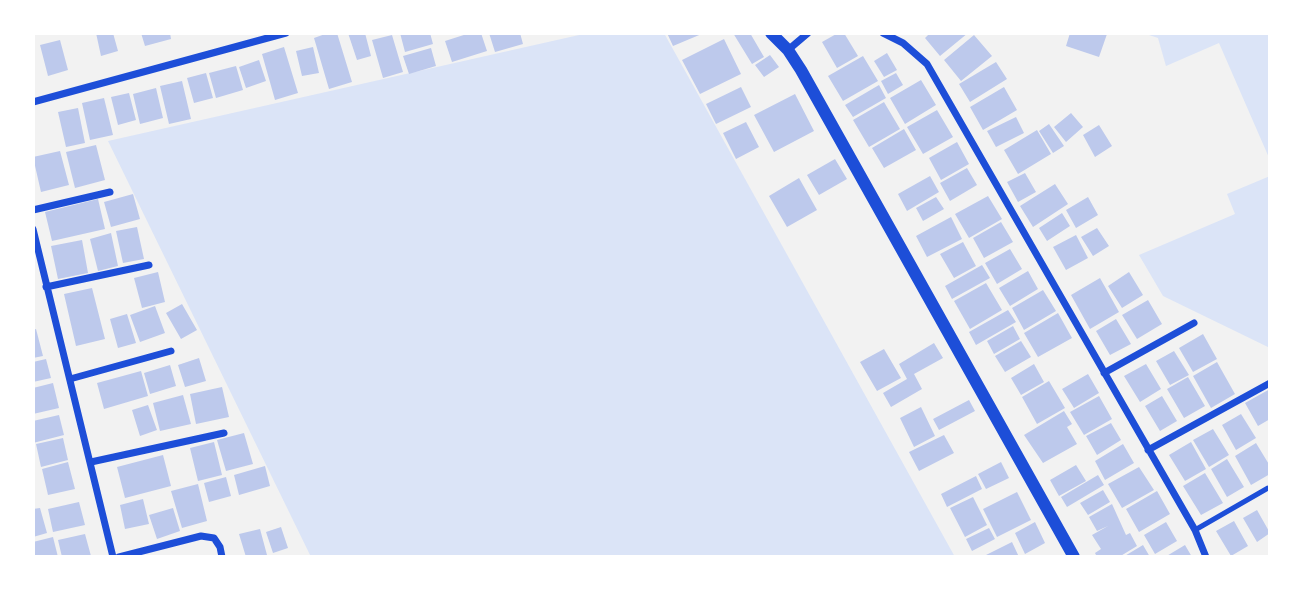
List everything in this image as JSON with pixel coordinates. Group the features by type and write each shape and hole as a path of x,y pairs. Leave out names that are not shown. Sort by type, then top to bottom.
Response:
{"street":[{"path":"33,102 286,33"},
{"path":"771,33 788,50 1074,557"},
{"path":"788,50 808,33"},
{"path":"883,33 903,43 927,64 1195,530 1206,557"},
{"path":"33,210 110,192"},
{"path":"33,229 113,557"},
{"path":"46,287 149,265"},
{"path":"1104,373 1195,323"},
{"path":"70,379 171,351"},
{"path":"1148,450 1270,383"},
{"path":"91,462 224,433"},
{"path":"119,557 201,536 214,538 222,557"}],"lane":[{"path":"1195,530 1268,488"}],"shaded area":[{"path":"588,33 664,33 955,557 311,557 108,141"},
{"path":"1143,33 1270,33 1270,160 1219,43 1166,66 1158,38"},
{"path":"1270,176 1270,348 1163,296 1139,255 1235,214 1227,194"}],"building":[{"path":"96,33 113,33 118,51 101,56"},
{"path":"141,33 170,33 171,39 145,46"},
{"path":"337,33 352,82 329,89 314,38"},
{"path":"348,33 365,33 371,56 357,60"},
{"path":"400,33 430,33 433,44 405,52"},
{"path":"470,33 481,33 487,51 452,62 445,41"},
{"path":"489,33 520,33 523,44 495,52"},
{"path":"667,33 704,33 673,46"},
{"path":"733,33 750,33 764,57 752,64"},
{"path":"838,33 844,33 858,56 837,68 822,42"},
{"path":"930,33 968,33 940,56 925,38"},
{"path":"1070,33 1107,34 1099,57 1066,46"},
{"path":"392,35 403,72 383,78 372,40"},
{"path":"974,35 992,56 961,81 944,60"},
{"path":"724,39 741,74 700,94 682,60"},
{"path":"60,40 68,70 48,76 40,45"},
{"path":"284,47 298,93 275,100 262,54"},
{"path":"313,47 319,73 302,76 296,51"},
{"path":"431,48 436,66 409,74 403,56"},
{"path":"887,53 897,70 884,77 874,61"},
{"path":"770,55 779,67 764,77 755,65"},
{"path":"863,56 878,81 843,101 828,76"},
{"path":"259,60 266,81 246,88 239,67"},
{"path":"996,62 1007,79 970,102 959,84"},
{"path":"236,66 243,90 216,98 209,73"},
{"path":"206,73 213,98 194,103 187,78"},
{"path":"896,73 903,85 888,94 881,81"},
{"path":"921,80 936,105 905,124 890,98"},
{"path":"182,81 191,119 169,124 160,86"},
{"path":"879,85 886,98 853,117 845,105"},
{"path":"741,87 751,107 716,124 706,104"},
{"path":"1004,87 1017,110 983,130 970,107"},
{"path":"156,88 163,118 140,124 133,94"},
{"path":"129,93 136,120 118,125 111,97"},
{"path":"795,94 814,131 774,152 754,115"},
{"path":"104,98 113,135 90,140 82,103"},
{"path":"884,102 900,129 869,147 853,120"},
{"path":"78,108 85,143 66,147 58,112"},
{"path":"937,110 953,137 923,154 907,127"},
{"path":"1071,113 1083,127 1066,142 1054,127"},
{"path":"1016,117 1024,133 996,147 987,131"},
{"path":"746,122 759,147 736,159 723,133"},
{"path":"1049,124 1064,146 1053,153 1039,131"},
{"path":"1099,125 1112,146 1095,157 1083,135"},
{"path":"904,129 916,150 884,168 872,148"},
{"path":"1037,130 1051,154 1018,174 1004,150"},
{"path":"957,142 969,164 941,180 929,158"},
{"path":"96,145 105,180 75,188 66,152"},
{"path":"60,151 69,185 41,192 33,157"},
{"path":"835,159 847,179 819,195 807,175"},
{"path":"967,168 977,185 950,201 940,183"},
{"path":"1025,173 1036,192 1018,202 1007,182"},
{"path":"930,176 939,192 907,211 898,194"},
{"path":"799,178 817,210 787,227 769,196"},
{"path":"1055,184 1068,204 1033,227 1020,206"},
{"path":"133,194 140,219 111,227 104,202"},
{"path":"988,196 1002,219 969,238 955,214"},
{"path":"936,197 944,209 923,221 916,208"},
{"path":"1088,197 1098,215 1076,228 1066,210"},
{"path":"98,199 105,229 52,241 45,212"},
{"path":"1062,213 1070,226 1047,241 1039,228"},
{"path":"951,217 962,239 927,257 916,236"},
{"path":"1001,222 1013,242 984,258 973,238"},
{"path":"137,227 144,259 123,263 116,231"},
{"path":"1097,228 1109,246 1093,256 1081,237"},
{"path":"111,233 118,266 98,271 90,239"},
{"path":"1076,235 1088,258 1066,270 1053,247"},
{"path":"82,240 88,273 58,279 51,246"},
{"path":"963,242 976,266 954,278 940,254"},
{"path":"1010,249 1022,269 997,284 985,263"},
{"path":"982,265 990,278 952,299 945,286"},
{"path":"1028,271 1038,289 1010,306 999,288"},
{"path":"158,272 165,302 142,308 134,278"},
{"path":"1129,272 1143,295 1122,308 1108,286"},
{"path":"1100,278 1119,312 1090,329 1071,295"},
{"path":"986,283 1002,310 970,329 954,301"},
{"path":"92,288 105,339 76,346 64,294"},
{"path":"1043,290 1056,311 1024,330 1012,308"},
{"path":"1148,300 1162,324 1137,339 1122,315"},
{"path":"182,304 197,330 181,339 166,313"},
{"path":"155,306 165,333 140,342 130,315"},
{"path":"1008,310 1016,322 976,345 969,332"},
{"path":"1058,313 1072,338 1038,357 1024,333"},
{"path":"127,314 136,343 118,348 110,319"},
{"path":"1116,319 1131,344 1110,355 1096,331"},
{"path":"1013,326 1020,339 994,354 987,341"},
{"path":"36,329 43,356 33,358 33,330"},
{"path":"1203,334 1217,359 1193,372 1179,348"},
{"path":"1021,341 1031,357 1005,372 995,356"},
{"path":"934,343 943,358 914,374 922,389 891,407 883,393 907,379 899,364"},
{"path":"884,349 901,378 877,391 860,362"},
{"path":"1174,351 1189,375 1170,385 1156,361"},
{"path":"199,358 206,381 185,387 178,365"},
{"path":"46,359 51,378 33,382 33,362"},
{"path":"1217,362 1235,394 1211,408 1193,376"},
{"path":"1034,364 1044,382 1021,395 1011,378"},
{"path":"1146,364 1161,389 1140,402 1124,376"},
{"path":"170,365 176,386 150,394 144,373"},
{"path":"141,371 148,396 104,409 97,383"},
{"path":"1088,374 1099,393 1074,408 1062,389"},
{"path":"1188,377 1205,406 1184,418 1167,389"},
{"path":"1049,381 1065,408 1037,424 1022,397"},
{"path":"53,383 59,408 33,414 33,388"},
{"path":"222,387 229,417 196,424 190,394"},
{"path":"1270,389 1270,419 1258,426 1245,403"},
{"path":"183,395 191,424 160,431 153,403"},
{"path":"1099,396 1112,419 1084,435 1070,412"},
{"path":"1162,396 1177,421 1160,431 1145,406"},
{"path":"969,400 975,411 939,430 933,419"},
{"path":"148,405 157,430 140,436 132,410"},
{"path":"921,407 935,436 914,447 900,418"},
{"path":"1064,411 1072,424 1067,427 1077,444 1043,463 1024,435"},
{"path":"1241,414 1256,438 1236,450 1222,425"},
{"path":"59,415 64,435 33,443 33,421"},
{"path":"1111,423 1121,440 1097,455 1086,436"},
{"path":"1213,429 1229,455 1209,467 1193,440"},
{"path":"244,433 253,464 226,471 217,440"},
{"path":"944,435 954,453 919,471 909,452"},
{"path":"63,438 68,460 41,467 36,444"},
{"path":"214,442 222,475 198,481 190,448"},
{"path":"1191,442 1206,469 1185,481 1169,455"},
{"path":"1256,443 1270,466 1270,474 1251,485 1235,456"},
{"path":"1123,444 1134,463 1105,480 1095,461"},
{"path":"163,455 171,486 125,498 117,467"},
{"path":"1227,459 1244,487 1227,497 1211,469"},
{"path":"68,462 75,489 48,495 42,469"},
{"path":"1001,462 1009,478 986,489 978,474"},
{"path":"1076,465 1086,481 1059,496 1050,480"},
{"path":"265,466 270,486 239,495 234,475"},
{"path":"1139,467 1154,490 1122,508 1108,484"},
{"path":"1205,473 1223,503 1201,515 1183,486"},
{"path":"1098,475 1104,485 1067,507 1061,497"},
{"path":"976,476 982,489 947,507 941,494"},
{"path":"226,477 231,496 209,502 204,483"},
{"path":"198,484 207,521 182,528 171,491"},
{"path":"1103,490 1110,502 1088,515 1080,503"},
{"path":"1157,491 1170,514 1139,532 1126,509"},
{"path":"1017,492 1031,520 997,537 983,509"},
{"path":"973,497 987,525 965,537 950,508"},
{"path":"143,499 149,524 125,529 120,505"},
{"path":"79,502 85,525 53,532 48,509"},
{"path":"1112,504 1126,535 1130,533 1137,546 1119,557 1097,557 1095,553 1101,549 1092,535 1108,526 1097,531 1089,517"},
{"path":"40,508 47,533 33,537 33,509"},
{"path":"173,508 180,531 157,539 149,515"},
{"path":"1257,510 1270,533 1257,542 1243,518"},
{"path":"1234,521 1248,546 1231,556 1216,531"},
{"path":"1035,522 1045,543 1025,554 1015,533"},
{"path":"1166,522 1177,541 1155,554 1144,535"},
{"path":"281,527 288,548 273,553 266,532"},
{"path":"989,528 995,539 972,551 966,539"},
{"path":"260,529 267,555 246,557 239,534"},
{"path":"85,534 91,556 62,557 58,540"},
{"path":"53,537 58,557 33,557 33,542"},
{"path":"1012,542 1019,557 982,557"},
{"path":"1143,545 1150,557 1123,557"},
{"path":"1185,545 1192,557 1165,557"}]}
